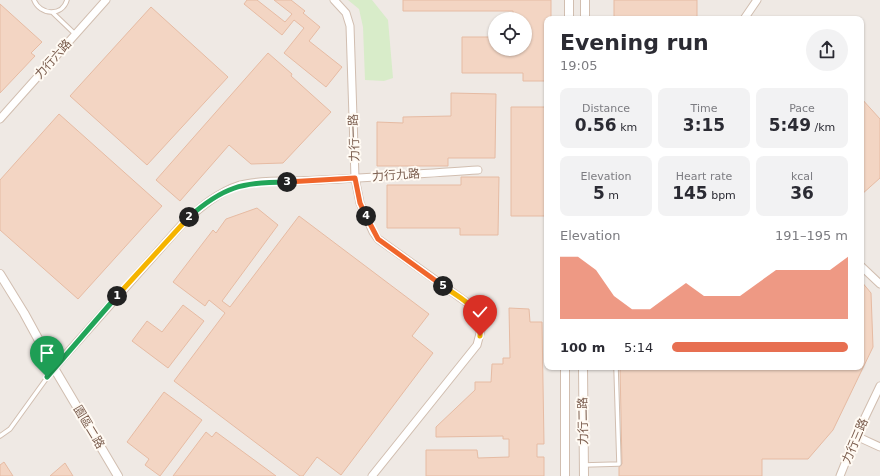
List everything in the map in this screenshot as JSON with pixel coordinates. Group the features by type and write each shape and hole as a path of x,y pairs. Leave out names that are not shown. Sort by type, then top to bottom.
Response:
{"street":[{"name":"力行六路","path":"0,119 106,0"},
{"name":"力行一路","path":"334,0 346,13 350,26 355,178 360,203 373,232 378,239 476,309 482,326 477,345 372,476"},
{"path":"569,0 569,16"},
{"path":"585,0 585,16"},
{"path":"746,16 757,0"},
{"name":"力行九路","path":"54,368 184,222 204,204 224,192 241,185 267,182 478,170"},
{"path":"864,269 880,284"},
{"name":"園區二路","path":"0,274 118,476"},
{"name":"力行二路","path":"565,370 565,476"},
{"name":"力行二路","path":"583,370 584,476"},
{"name":"力行三路","path":"840,476 856,436 880,386"},
{"path":"856,436 880,447"}],"lane":[{"path":"34,0 37,6 42,10 53,13 75,34"},
{"path":"53,13 63,8 67,0"},
{"path":"0,436 10,429 54,368"},
{"path":"584,465 619,464 616,370"}],"shaded area":[{"path":"0,0 880,0 880,476 0,476"}],"green space":[{"path":"348,0 372,0 388,20 393,78 384,81 365,80 363,27 359,9"}],"building":[{"path":"247,0 257,0 285,22 292,14 274,0 291,0 305,11 303,13 320,27 309,41 342,67 326,87 284,53 304,28 294,20 282,35 244,4"},
{"path":"403,0 551,0 551,16 544,16 544,81 523,81 523,73 462,73 462,37 488,37 488,56 532,56 532,12 403,11"},
{"path":"614,0 697,0 697,16 614,16"},
{"path":"0,4 42,42 31,53 35,56 0,93"},
{"path":"151,7 228,77 147,165 70,96"},
{"path":"268,53 331,112 283,163 251,164 229,145 180,201 156,180"},
{"path":"451,93 496,94 495,158 448,158 448,166 377,166 377,122 403,123 403,117 451,116"},
{"path":"864,101 880,119 880,178 864,192"},
{"path":"511,107 544,107 544,216 511,216"},
{"path":"59,114 162,206 78,299 0,230 0,180"},
{"path":"461,177 499,177 498,235 460,235 460,228 387,228 387,185 461,185"},
{"path":"257,208 278,225 222,301 230,307 299,216 429,314 412,336 433,353 341,475 317,457 303,476 300,476 174,381 225,313 209,300 205,306 173,282 213,230 216,233 226,219"},
{"path":"864,285 871,293 873,347 864,366"},
{"path":"183,305 204,321 168,368 132,341 147,321 162,332"},
{"path":"509,308 529,309 530,322 542,322 544,444 537,444 537,457 544,457 544,476 426,476 426,450 477,450 478,458 509,457 509,439 503,439 503,436 436,437 436,427 475,390 475,382 491,382 492,364 503,364 503,358 510,358"},
{"path":"620,370 862,370 833,430 808,459 762,459 762,476 619,476 619,467 622,464"},
{"path":"164,392 202,420 160,476 145,465 149,459 127,442"},
{"path":"206,432 212,437 216,432 276,476 173,476"},
{"path":"4,462 13,476 0,476 0,465"},
{"path":"65,463 73,476 50,476"}],"route":[{"path":"47,377 184,222 204,204 224,192 241,185 267,182 299,182 355,178 360,203 373,232 378,239 391,250 476,309 482,326 480,336"}]}
